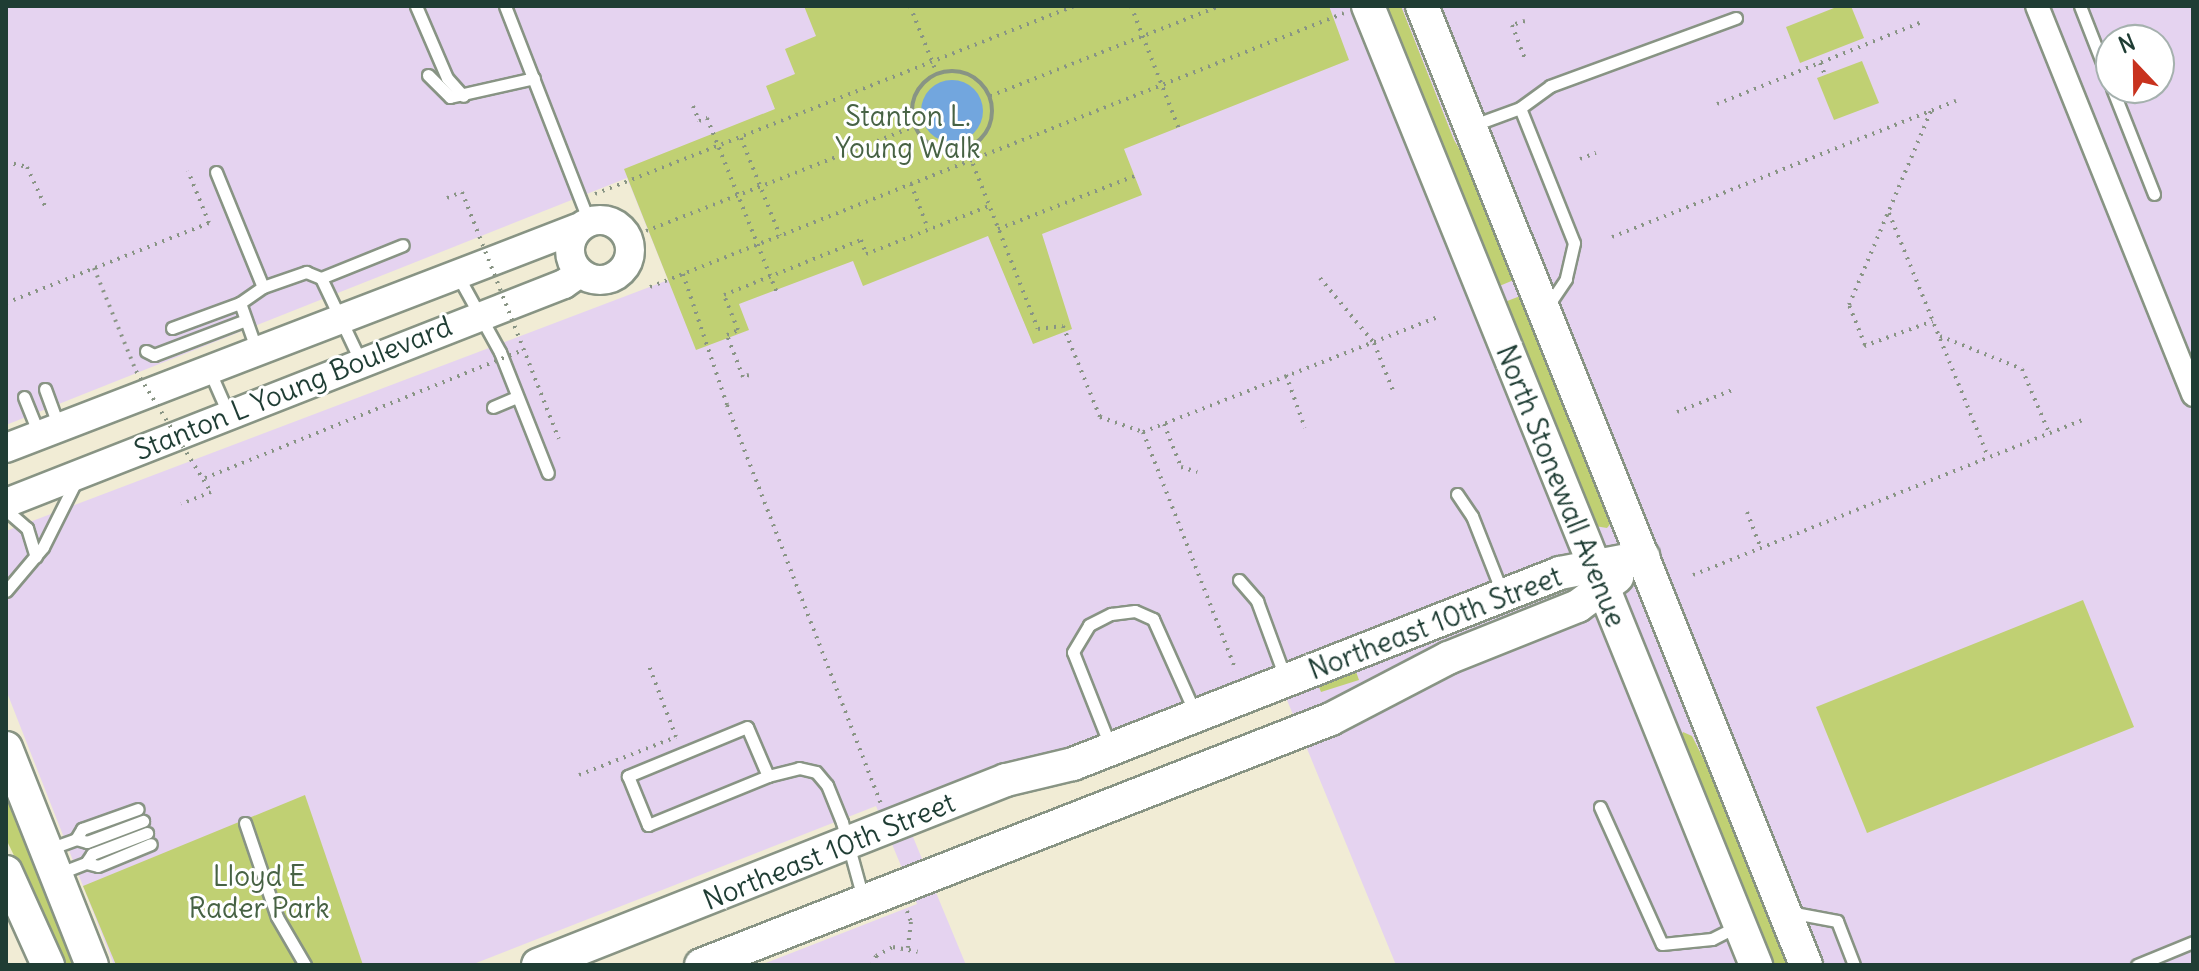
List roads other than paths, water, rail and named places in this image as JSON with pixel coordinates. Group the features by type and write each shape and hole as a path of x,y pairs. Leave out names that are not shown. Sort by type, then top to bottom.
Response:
{"main road":[{"name":"North Stonewall Avenue","path":"1422,6 1806,965"},
{"name":"North Stonewall Avenue","path":"1361,8 1756,965"},
{"name":"Northeast 10th Street","path":"538,965 1006,780 1111,749 1560,573 1598,577 1643,557"},
{"name":"Northeast 10th Street","path":"701,965 1331,719 1448,658 1578,606 1598,577"},
{"path":"6,748 92,965"},
{"path":"6,872 48,965"}],"street":[{"path":"2037,6 2192,389"},
{"path":"587,215 620,227 629,240 629,256 610,278 593,280 580,273 569,255 587,215"},
{"name":"Stanton L Young Boulevard","path":"6,448 458,275 587,215"},
{"name":"Stanton L Young Boulevard","path":"6,503 580,273"}],"lane":[{"path":"416,6 447,78 463,96"},
{"path":"505,6 587,215"},
{"path":"2080,6 2095,44"},
{"path":"1470,126 1520,108 1550,86 1736,18"},
{"path":"428,75 450,97 534,78"},
{"path":"2119,104 2154,194"},
{"path":"1520,108 1574,243 1566,279 1545,312"},
{"path":"216,172 263,287"},
{"path":"321,278 403,245"},
{"path":"172,328 240,303 263,287 306,272 321,278 360,360"},
{"path":"458,275 500,352 548,473"},
{"path":"240,303 258,354"},
{"path":"146,351 154,355 246,320"},
{"path":"210,372 228,413"},
{"path":"45,389 49,431"},
{"path":"24,397 49,431"},
{"path":"493,407 517,397"},
{"path":"6,591 36,557 65,496 85,471"},
{"path":"1457,494 1472,516 1503,595"},
{"path":"6,510 31,534 36,557"},
{"path":"1239,580 1257,601 1286,680"},
{"path":"1111,749 1073,652 1089,625 1111,614 1135,611 1153,619 1196,715"},
{"path":"768,776 747,727 628,776 648,825 768,776 799,768 822,776 865,902"},
{"path":"1600,807 1662,944 1712,939 1738,926"},
{"path":"51,862 76,839 82,829 138,809"},
{"path":"245,823 277,917 305,965"},
{"path":"51,862 98,866 147,833 87,842 76,839"},
{"path":"1785,911 1837,921 1854,965"},
{"path":"2137,965 2193,942"}],"water":[{"path":"952,80 964,82 974,89 981,99 981,123 974,133 964,140 952,142 940,140 930,133 923,123 921,111 923,99 930,89 940,82"}],"park label":[{"name":"Stanton L. Young Walk","path":"908,132"},
{"name":"Lloyd E Rader Park","path":"259,892"}]}
